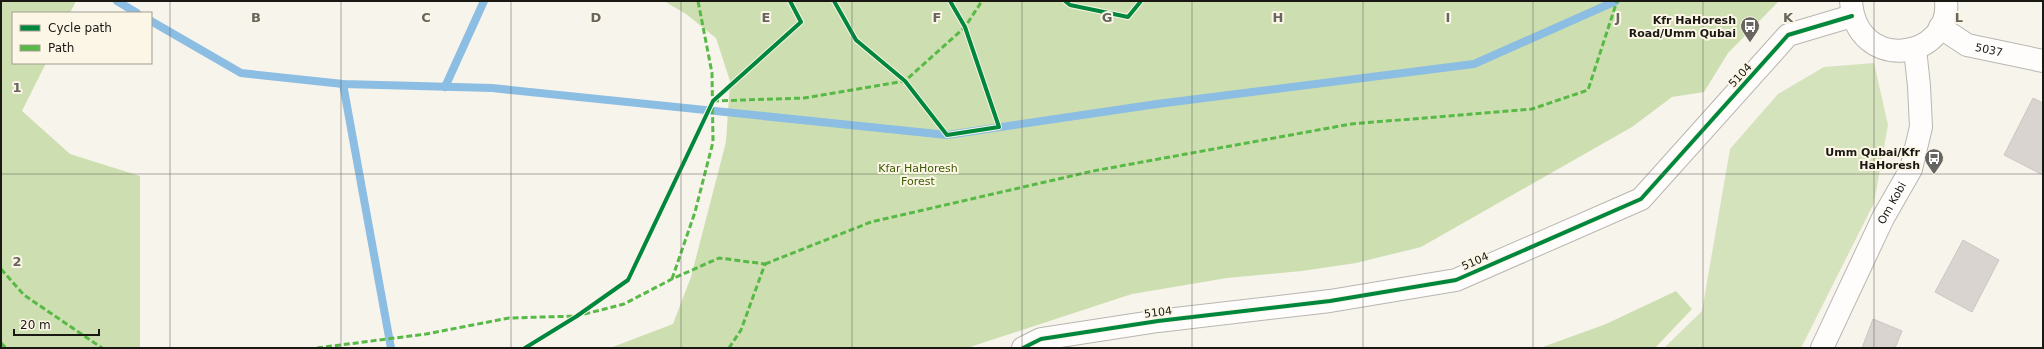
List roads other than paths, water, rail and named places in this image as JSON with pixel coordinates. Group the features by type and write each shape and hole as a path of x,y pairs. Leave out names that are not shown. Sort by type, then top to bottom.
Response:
{"street":[{"path":"1852,9 1859,31 1870,42 1884,49 1899,52 1915,49 1925,44 1940,27 1945,16 1946,1"},
{"name":"5104","path":"1023,348 1041,339 1158,321 1330,301 1456,280 1642,199 1788,35 1852,9"},
{"name":"5037","path":"1940,27 1967,45 2043,61"},
{"name":"Om Kobi","path":"1822,348 1883,218 1911,169 1921,127 1915,49"}],"waterway":[{"path":"117,1 135,12"},
{"path":"445,87 484,1"},
{"path":"152,22 241,73 343,84 492,88 947,135 1157,104 1474,64 1616,1"},
{"path":"343,84 391,348"}],"place":[{"name":"Kfr HaHoresh Road/Umm Qubai","path":"1750,43"},
{"name":"Umm Qubai/Kfr HaHoresh","path":"1934,175"}],"park label":[{"name":"Kfar HaHoresh Forest","path":"918,174"}]}
